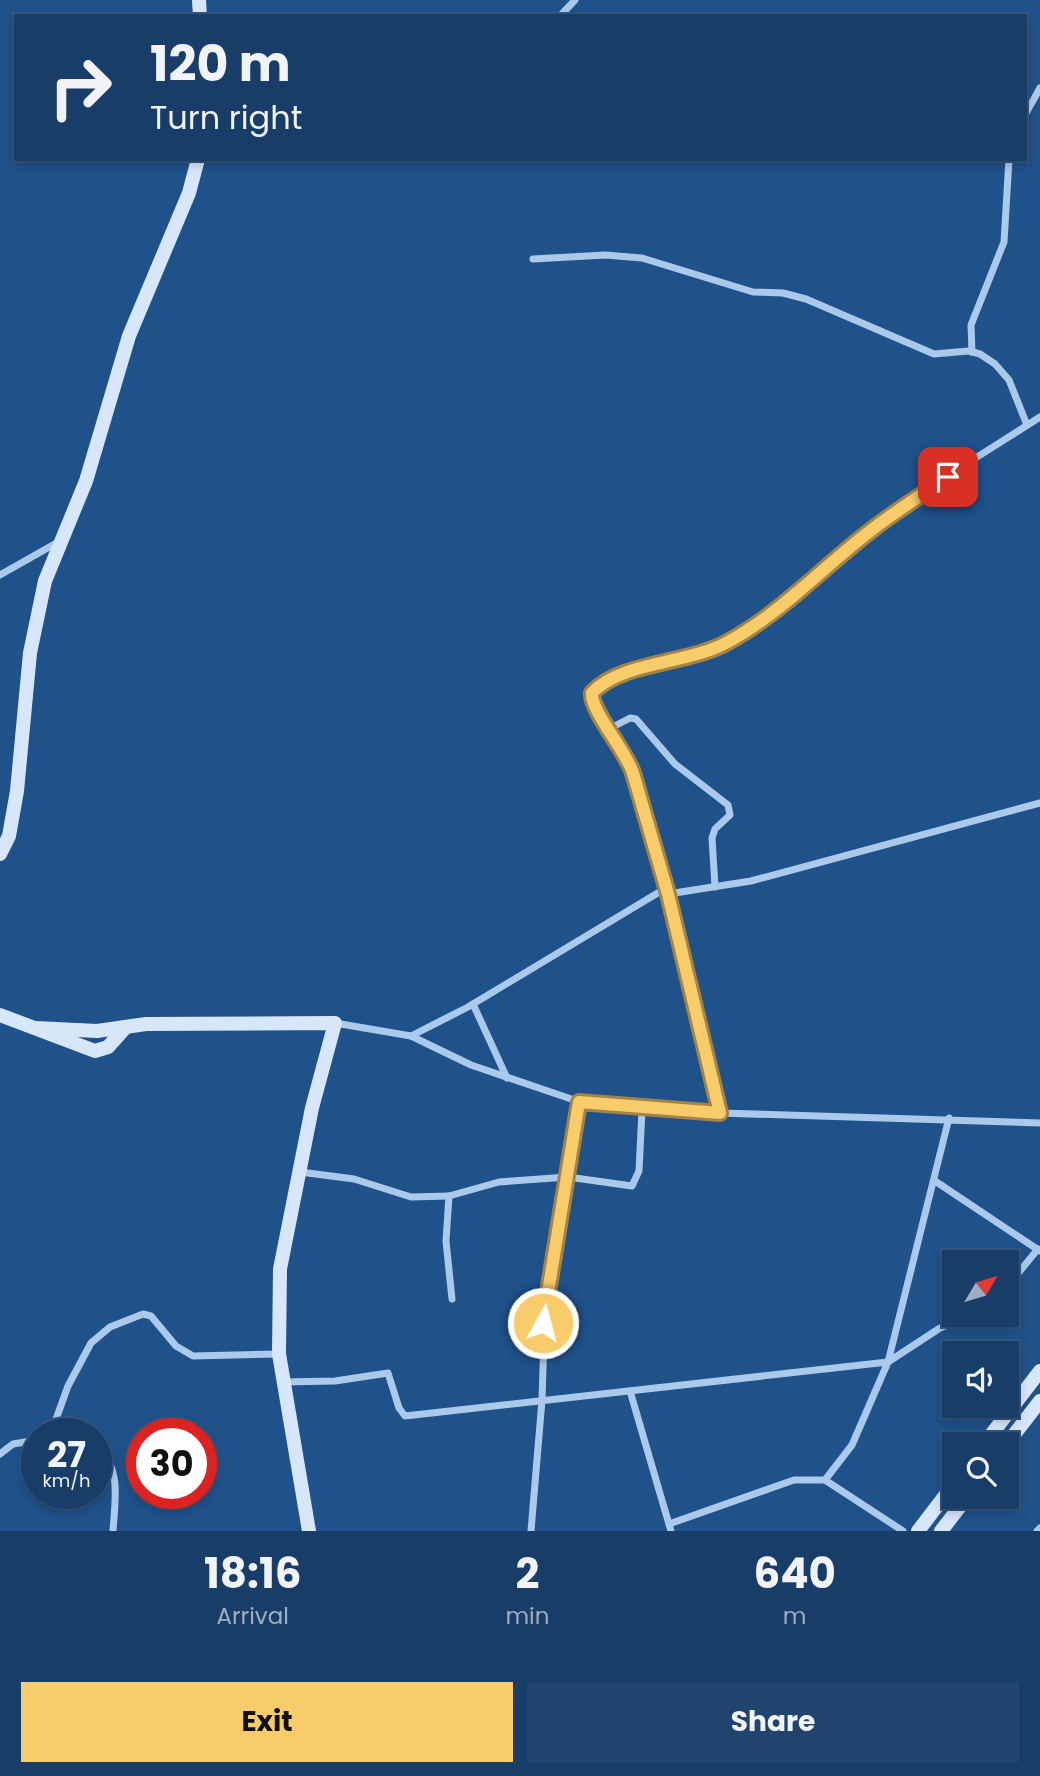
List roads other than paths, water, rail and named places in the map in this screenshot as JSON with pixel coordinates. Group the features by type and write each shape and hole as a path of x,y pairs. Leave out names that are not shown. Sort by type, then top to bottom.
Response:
{"street":[{"path":"561,14 575,0"},
{"path":"1027,111 1040,88"},
{"path":"0,854 9,836 17,791 26,691 38,607 86,481 129,335 188,193 197,161"},
{"path":"972,352 971,325 1004,242 1009,161"},
{"path":"533,259 605,255 642,258 753,292 783,293 806,299 934,354 972,352 988,359 1009,380 1027,425"},
{"path":"720,1113 667,891 630,763 591,696 600,685 615,677 713,649 747,631 778,609 870,531 1040,417"},
{"path":"0,575 61,541"},
{"path":"609,730 630,718 636,719 675,764 729,805 730,815 715,829 712,838 715,887"},
{"path":"411,1036 473,1004 667,891 715,887 785,872 1040,803"},
{"path":"473,1004 507,1078"},
{"path":"0,1015 64,1041 101,1051 125,1027 146,1024 335,1023 411,1036 471,1065 579,1102 642,1110 1040,1123"},
{"path":"309,1531 295,1433 282,1382 279,1354 280,1269 312,1108 335,1023"},
{"path":"531,1531 542,1399 545,1304 579,1102"},
{"path":"299,1171 354,1179 411,1197 449,1196 499,1182 568,1177 632,1186 639,1175 642,1110"},
{"path":"825,1480 852,1446 888,1362 897,1315 935,1181 949,1118"},
{"path":"935,1181 1039,1250 1019,1273"},
{"path":"449,1196 446,1241 452,1298"},
{"path":"57,1418 68,1386 91,1343 110,1327 143,1314 151,1316 176,1346 193,1356 279,1354"},
{"path":"282,1382 335,1381 388,1373 399,1409 405,1416 888,1362 943,1327"},
{"path":"993,1432 1040,1371"},
{"path":"631,1391 670,1527 793,1480 825,1480 903,1531"},
{"path":"1016,1432 1040,1401"},
{"path":"0,1454 13,1444 21,1443"},
{"path":"112,1467 116,1477 113,1531"},
{"path":"918,1531 942,1500"},
{"path":"941,1531 958,1509"}]}
